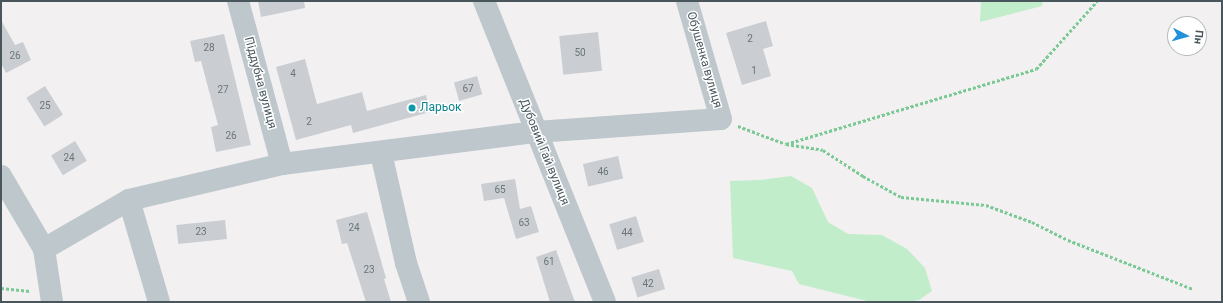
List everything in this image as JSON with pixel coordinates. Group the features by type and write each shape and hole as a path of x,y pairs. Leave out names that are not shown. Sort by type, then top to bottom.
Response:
{"street":[{"name":"Піддубна вулиця","path":"238,1 282,164"},
{"name":"Дубовий Гай вулиця","path":"484,1 605,302"},
{"name":"Обушенка вулиця","path":"688,1 721,119"},
{"path":"44,249 130,200 282,164 536,132 721,119"},
{"path":"381,152 406,263 419,302"},
{"path":"1,176 44,249 51,297"},
{"path":"130,200 159,302"}],"path":[{"path":"786,144 1036,69 1097,1"},
{"path":"721,119 786,144 823,150 863,176 901,197 986,205 1032,222 1068,240 1193,289"},
{"path":"1,288 51,297"}],"green space":[{"path":"981,1 1043,1 1042,6 980,22"},
{"path":"791,176 812,188 828,222 848,234 882,235 907,249 925,268 932,291 919,300 906,302 871,302 799,284 792,271 733,258 730,181 759,180"}],"building":[{"path":"258,1 304,1 305,8 261,17"},
{"path":"1,20 15,45 23,42 31,60 6,73 1,63"},
{"path":"766,21 773,46 763,49 771,76 742,85 726,33"},
{"path":"598,32 602,71 563,75 559,36"},
{"path":"224,34 251,145 216,152 211,127 218,125 201,61 195,62 190,41"},
{"path":"305,59 317,104 362,92 367,111 426,95 430,112 353,133 351,125 296,140 276,67"},
{"path":"477,76 482,94 459,101 454,83"},
{"path":"45,86 63,115 44,126 26,98"},
{"path":"75,141 87,161 63,175 51,155"},
{"path":"618,156 623,178 588,187 583,164"},
{"path":"515,179 520,209 531,206 539,232 516,239 504,198 484,201 481,184"},
{"path":"367,212 386,278 384,279 391,302 366,302 347,243 342,244 336,220"},
{"path":"636,216 644,242 617,250 609,224"},
{"path":"225,220 227,239 178,244 176,225"},
{"path":"556,250 575,302 550,302 536,257"},
{"path":"659,269 665,289 637,298 631,277"}],"place":[{"name":"Ларьок","path":"412,108"}]}
